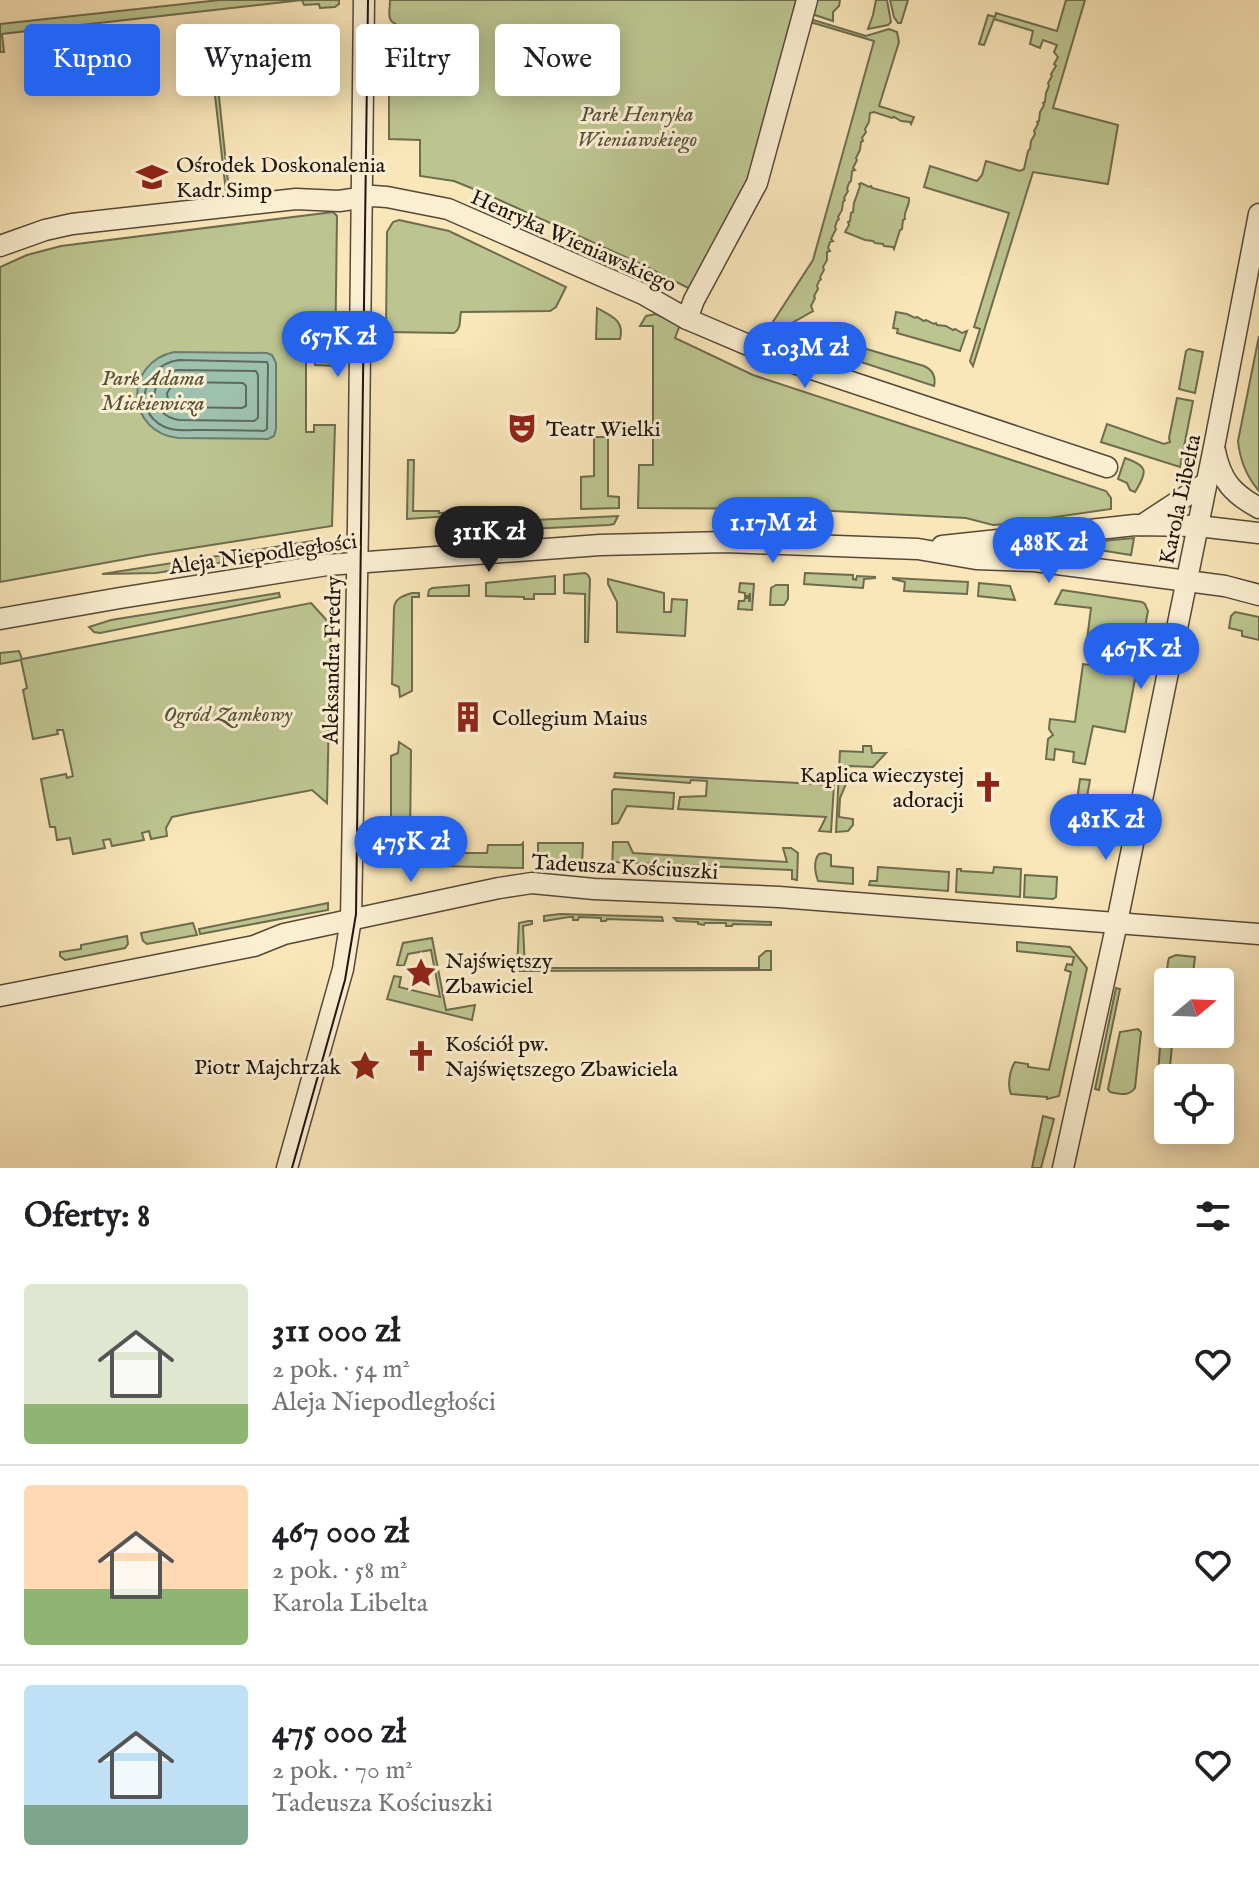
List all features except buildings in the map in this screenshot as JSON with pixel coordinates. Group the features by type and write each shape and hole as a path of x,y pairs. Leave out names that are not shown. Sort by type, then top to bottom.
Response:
{"street":[{"name":"Aleksandra Fredry","path":"287,1168 343,969 351,919 364,0"},
{"path":"687,319 694,300 757,183 807,0"},
{"name":"Henryka Wieniawskiego","path":"0,246 39,231 72,224 296,199 339,201 387,197 448,209 643,294 687,319 779,358 1107,467"},
{"name":"Karola Libelta","path":"1063,1168 1117,923 1259,214"},
{"path":"1214,447 1218,467 1228,486 1242,499 1259,508"},
{"path":"1142,525 1206,483"},
{"name":"Aleja Niepodległości","path":"918,549 1142,525 1198,526 1259,533"},
{"name":"Aleja Niepodległości","path":"0,619 327,565 600,545 786,543 918,549 976,559 1034,561 1225,586 1259,595"},
{"name":"Tadeusza Kościuszki","path":"0,996 254,946 284,934 532,883 594,889 779,897 1259,934"}],"green space":[{"path":"220,0 302,0 90,24 24,24 24,32 2,34 4,52 0,52 0,24"},
{"path":"302,0 339,0 339,4 320,8 319,4 304,5"},
{"name":"Park Henryka Wieniawskiego","path":"390,0 803,0 753,179 694,291 486,194 454,181 420,176 420,140 389,139 389,96 479,96 479,24 395,24 389,13"},
{"path":"816,0 840,0 833,12 833,21 812,14"},
{"path":"876,0 887,0 891,22 868,29 873,15"},
{"path":"890,0 908,0 901,23 894,17"},
{"path":"1066,0 1085,0 1053,108 1118,125 1108,184 1033,172 973,366 970,361 980,329 974,327 1009,213 924,187 930,166 977,181 986,161 1020,171 1024,169 1048,83 1056,66 1058,57 1054,52 1057,45 1043,40 1040,48 1030,44 1033,31 994,19 984,45 979,44 988,15 995,17 996,13 1057,31"},
{"path":"810,19 866,36 889,29 897,32 899,42 879,106 914,117 911,124 870,113 811,306 813,311 774,333 767,331 813,260 874,41 810,22"},
{"path":"215,96 219,96 229,192 226,192"},
{"path":"861,183 909,198 894,249 845,232"},
{"name":"Park Adama Mickiewicza","path":"333,212 337,216 335,366 315,365 314,358 306,358 306,432 314,432 314,425 335,425 332,526 0,582 0,267 27,255 61,246"},
{"path":"399,220 449,231 566,287 556,307 550,311 461,312 459,326 454,333 386,332 387,232 393,222"},
{"path":"597,308 619,323 620,339 596,339"},
{"path":"896,312 962,333 967,331 960,351 897,333 898,329 893,328"},
{"path":"656,314 680,325 675,338 753,375 1106,491 1111,498 1111,509 993,525 966,518 795,509 638,508 639,465 653,465 653,326 640,326 646,316"},
{"path":"811,334 924,366 933,374 934,386 800,342"},
{"path":"1259,336 1259,491 1244,468 1238,441"},
{"path":"1186,351 1203,352 1195,393 1179,389"},
{"path":"1177,398 1193,401 1180,467 1101,442 1107,424 1164,444 1170,442"},
{"path":"594,437 608,437 608,496 619,497 619,508 581,509 581,477 594,476"},
{"path":"1125,458 1144,470 1135,492 1118,479"},
{"path":"408,460 414,460 413,511 479,511 479,514 407,519"},
{"path":"618,516 614,524 609,525 444,533 444,528 450,524"},
{"path":"1134,538 1131,555 1080,547 1080,543"},
{"path":"313,541 314,548 156,573 102,574"},
{"path":"585,573 590,579 588,642 585,642 585,594 564,593 564,575"},
{"path":"805,573 853,575 856,580 857,576 875,578 864,579 863,588 804,584"},
{"path":"555,576 555,594 534,594 534,599 486,596 486,583"},
{"path":"893,578 968,582 967,594 904,591 905,582"},
{"path":"608,579 664,593 664,612 671,612 672,599 687,600 685,636 617,632 617,602"},
{"path":"740,583 754,584 752,610 738,609 739,601 749,598 750,601 750,593 745,596 745,593 739,592"},
{"path":"979,583 1010,586 1015,600 978,596"},
{"path":"469,585 469,596 428,596 432,588"},
{"path":"788,585 788,599 784,605 770,605 771,588"},
{"path":"1062,590 1142,602 1148,611 1125,732 1093,726 1085,764 1073,762 1074,752 1055,749 1054,760 1046,759 1048,739 1053,735 1049,729 1050,719 1075,722 1083,664 1098,666 1101,650 1086,648 1091,608 1055,604"},
{"path":"279,593 280,597 100,633 89,627 111,620"},
{"path":"419,593 419,597 412,597 412,691 400,697 399,687 392,684 394,608 398,600"},
{"name":"Ogród Zamkowy","path":"311,603 331,625 327,803 312,790 191,813 172,817 166,828 167,836 151,839 149,831 142,833 144,840 112,846 110,839 103,840 105,848 73,854 70,838 57,840 55,827 50,827 41,779 66,774 67,778 73,776 63,730 33,739 23,690 27,688 21,660 0,664 0,653 19,651 22,659"},
{"path":"1235,612 1259,617 1259,640 1242,636 1242,631 1229,628"},
{"path":"399,742 411,750 410,843 462,845 462,853 487,853 488,845 523,843 523,868 400,865 394,862 391,854 391,756 398,753"},
{"path":"863,746 871,746 872,753 886,753 873,767 849,766 848,779 840,798 839,817 853,819 853,825 848,831 836,832 840,751 863,752"},
{"path":"615,773 834,785 831,832 819,831 826,817 678,809 680,797 706,796 707,781 691,780 690,783 614,777"},
{"path":"1080,779 1090,780 1081,830 1073,828"},
{"path":"614,789 674,793 673,809 627,806 618,823 612,824"},
{"path":"613,842 628,842 633,853 787,862 783,848 791,848 798,853 797,880 792,879 792,870 615,862 612,872"},
{"path":"538,843 583,843 582,866 576,870 538,869"},
{"path":"819,854 831,855 831,866 853,868 853,884 818,881 816,860"},
{"path":"878,867 949,872 948,891 869,885 870,881 877,881"},
{"path":"994,867 1021,869 1020,897 956,892 957,869 993,873"},
{"path":"1025,875 1057,877 1056,897 1024,897"},
{"path":"328,903 328,910 200,934 199,929"},
{"path":"544,916 662,917 663,921 601,921 601,918 579,917 573,920 569,917 544,921"},
{"path":"674,918 771,922 771,925 704,925"},
{"path":"528,921 532,924 523,926 525,968 759,968 759,957 771,951 771,970 517,971 519,923"},
{"path":"193,923 197,935 147,944 143,941 141,933"},
{"path":"127,936 125,948 65,960 60,956 60,952 81,949 81,945"},
{"path":"432,938 446,1010 475,1005 472,1020 387,999 394,976 401,977 399,987 440,997 431,950 408,954 404,966 397,965 403,943"},
{"path":"1017,942 1070,947 1087,968 1059,1096 1047,1099 1011,1094 1010,1073 1015,1062 1049,1070 1071,972 1065,970 1067,964 1072,965 1074,957 1017,951"},
{"path":"1176,955 1195,957 1194,968 1168,968 1169,958"},
{"path":"1116,988 1120,989 1099,1090 1095,1089"},
{"path":"1138,1029 1141,1032 1135,1088 1127,1094 1110,1092 1108,1089 1120,1032"},
{"path":"1160,1048 1172,1048 1170,1064 1159,1064"},
{"path":"1043,1116 1054,1119 1041,1168 1032,1168"}],"water":[{"path":"174,352 272,355 276,363 274,436 268,439 178,438 161,433 148,424 140,411 137,397 139,382 146,369 157,359"}],"tram line":[{"path":"292,1168 345,980 356,914 368,0"}],"place":[{"name":"Ośrodek Doskonalenia Kadr Simp","path":"152,177"},
{"name":"Teatr Wielki","path":"522,428"},
{"name":"Collegium Maius","path":"468,717"},
{"name":"Kaplica wieczystej adoracji","path":"988,787"},
{"name":"Najświętszy Zbawiciel","path":"421,973"},
{"name":"Kościół pw. Najświętszego Zbawiciela","path":"421,1056"},
{"name":"Piotr Majchrzak","path":"365,1066"}]}
